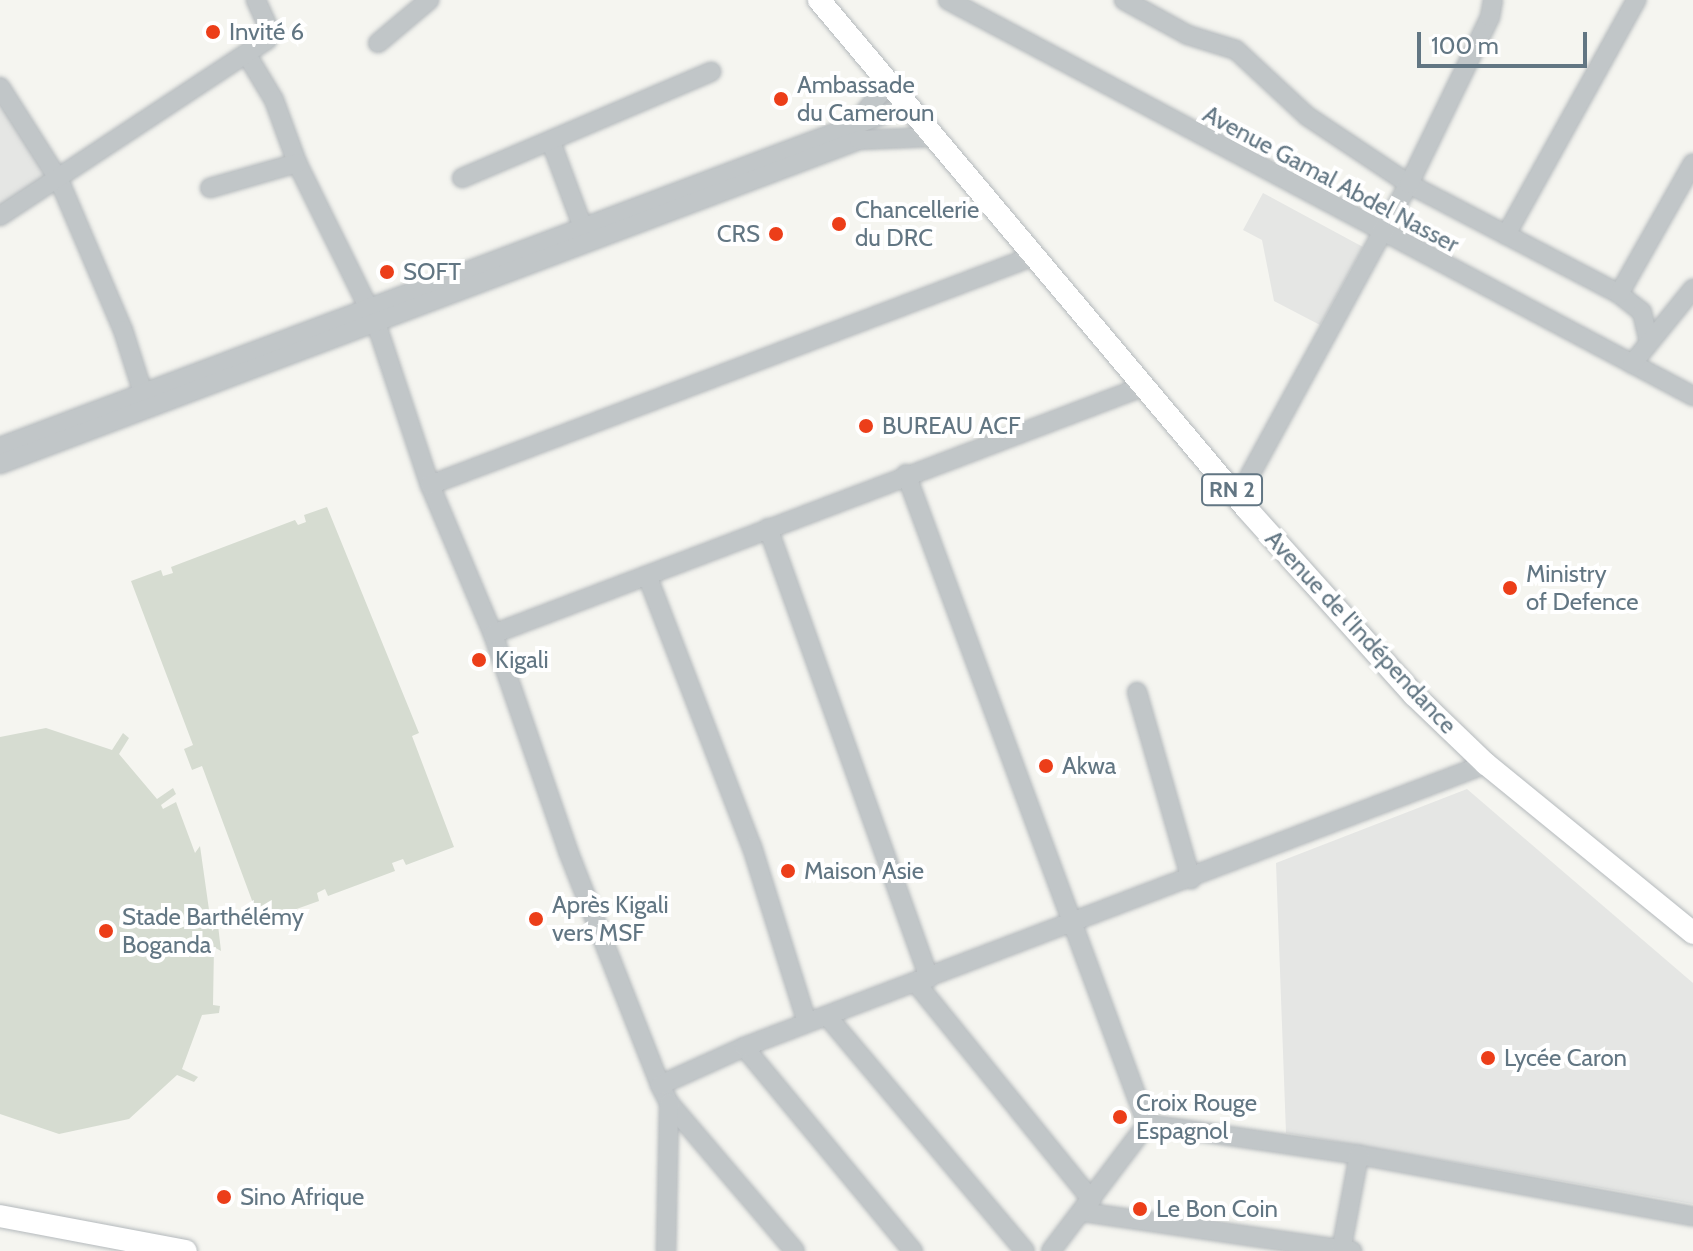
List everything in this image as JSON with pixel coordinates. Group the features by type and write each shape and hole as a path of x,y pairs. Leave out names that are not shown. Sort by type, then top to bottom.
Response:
{"main road":[{"name":"Avenue de l'Indépendance","path":"819,0 1238,497 1414,695 1486,764 1693,933"},
{"path":"0,1216 140,1247 186,1251"}],"street":[{"path":"0,216 247,55 270,33 256,0"},
{"path":"378,43 429,0"},
{"name":"Avenue Gamal Abdel Nasser","path":"948,0 971,5 1381,234 1693,396"},
{"path":"1124,0 1188,35 1236,50 1307,116 1377,158 1409,184 1619,294 1642,312 1648,338"},
{"path":"1238,497 1409,184 1490,17 1493,0"},
{"path":"1506,235 1636,0"},
{"path":"247,55 274,100 297,163 372,314 430,485 493,634 568,851 660,1085 669,1103 795,1251"},
{"path":"462,178 711,72"},
{"path":"850,129 888,84"},
{"path":"0,87 59,180 123,330 145,399"},
{"path":"0,447 145,399 372,314 906,106"},
{"path":"584,232 859,140 932,137"},
{"path":"551,142 584,232"},
{"path":"210,188 297,163"},
{"path":"1619,294 1686,197 1693,163"},
{"path":"430,485 1034,256"},
{"path":"1632,364 1648,338 1693,289"},
{"path":"493,634 648,578 906,474 1145,386"},
{"path":"0,464 145,399"},
{"path":"906,474 1077,924 1147,1124"},
{"path":"768,528 922,980 1087,1206 1237,1242 1345,1250 1359,1155"},
{"path":"648,578 752,847 807,1023"},
{"path":"1137,692 1191,879"},
{"path":"660,1085 744,1047 1077,924 1486,764"},
{"path":"827,1016 1025,1251"},
{"path":"744,1047 913,1251"},
{"path":"666,1251 669,1103"},
{"path":"1147,1124 1359,1155 1693,1216"},
{"path":"1051,1251 1147,1124"}],"shaded area":[{"path":"0,101 53,181 0,213"},
{"path":"1263,193 1363,247 1320,325 1274,301 1262,240 1243,230"},
{"path":"327,507 419,733 412,736 454,847 406,865 403,859 392,863 395,871 328,896 325,889 317,893 319,901 260,922 202,766 192,770 184,749 193,745 131,581 161,570 163,576 173,573 171,567 295,520 298,525 306,522 304,515"},
{"name":"Stade Barthélémy Boganda","path":"46,728 112,750 123,733 129,738 119,754 157,799 173,788 176,794 161,805 163,809 176,802 195,853 200,846 212,931 218,925 221,951 214,947 213,1005 220,1006 219,1013 202,1015 182,1069 198,1077 194,1082 177,1075 129,1119 59,1134 0,1114 0,737"},
{"name":"Lycée Caron","path":"1467,789 1693,983 1693,1204 1286,1133 1276,863"}],"place":[{"name":"Invité 6","path":"213,32"},
{"name":"Ambassade du Cameroun","path":"781,99"},
{"name":"Chancellerie du DRC","path":"839,224"},
{"name":"CRS","path":"776,234"},
{"name":"SOFT","path":"387,272"},
{"name":"BUREAU ACF","path":"866,426"},
{"name":"Ministry of Defence","path":"1510,588"},
{"name":"Kigali","path":"479,660"},
{"name":"Akwa","path":"1046,766"},
{"name":"Maison Asie","path":"788,871"},
{"name":"Après Kigali vers MSF","path":"536,919"},
{"name":"Stade Barthélémy Boganda","path":"106,931"},
{"name":"Lycée Caron","path":"1488,1058"},
{"name":"Croix Rouge Espagnol","path":"1120,1117"},
{"name":"Sino Afrique","path":"224,1197"},
{"name":"Le Bon Coin","path":"1140,1209"}]}
